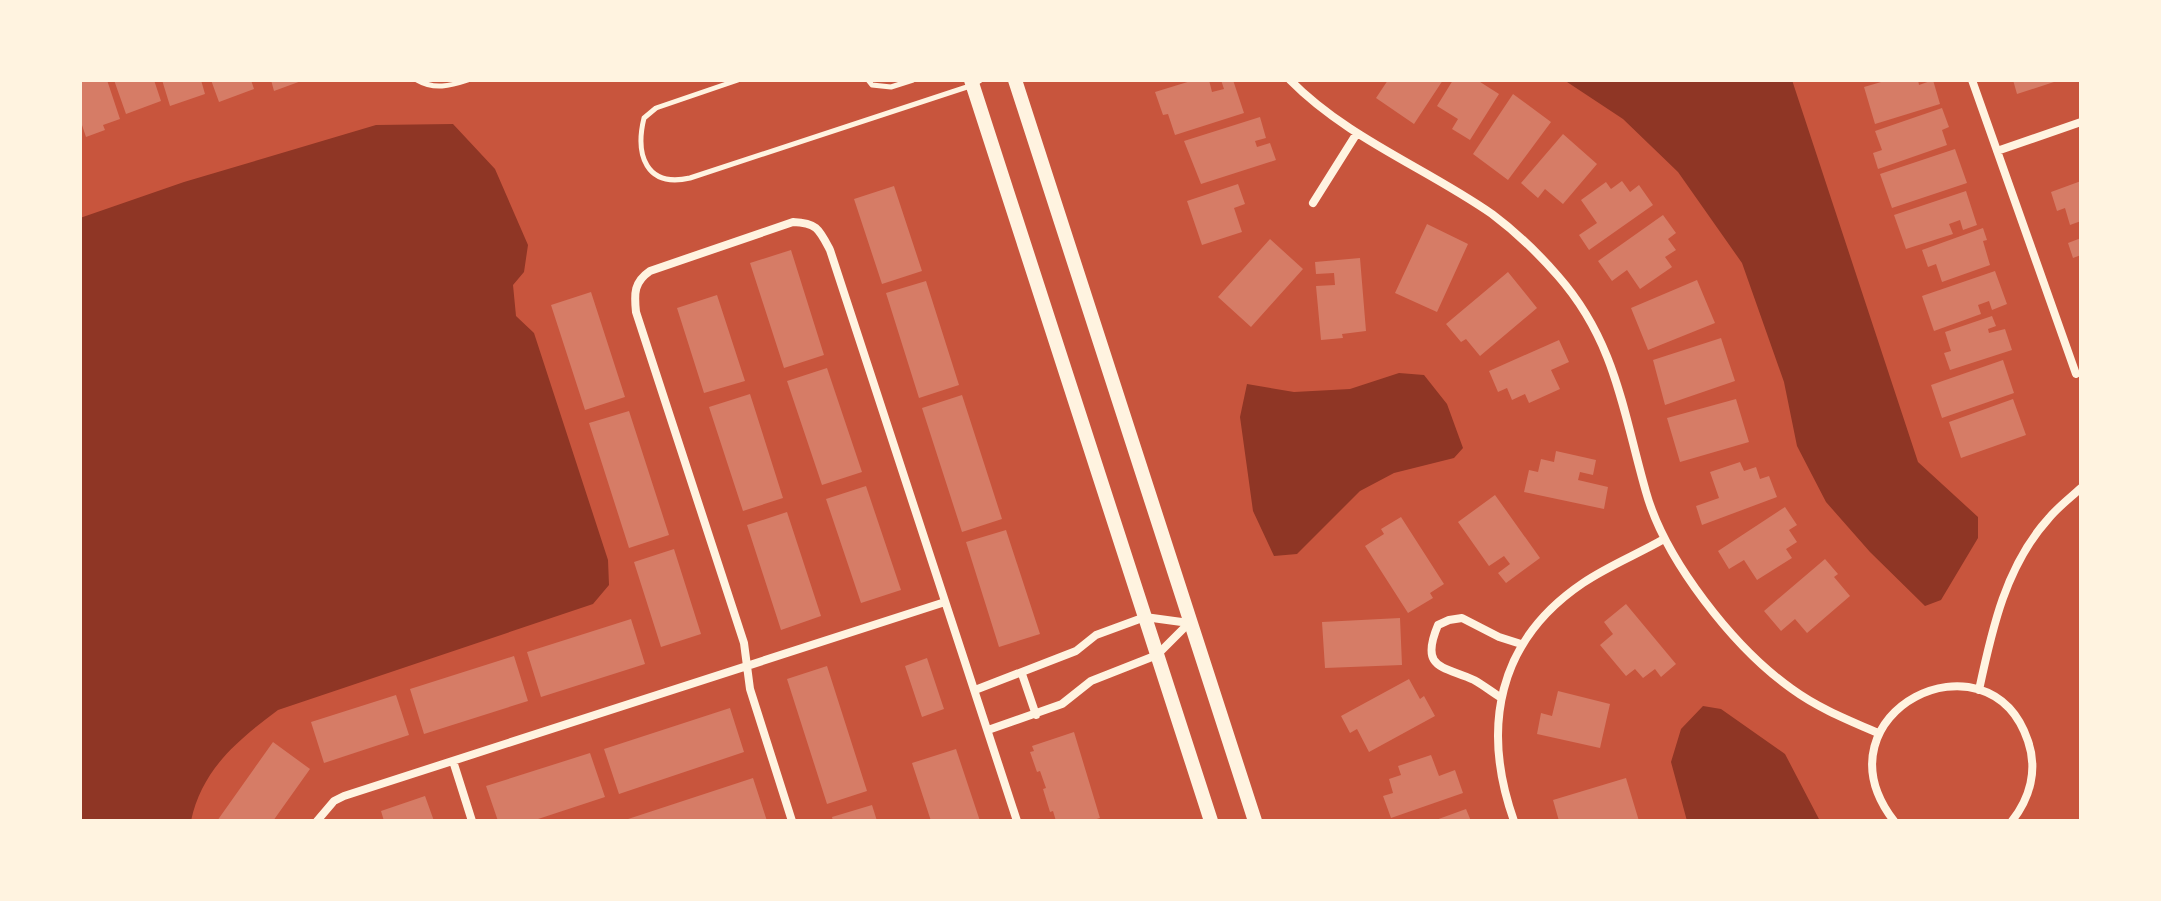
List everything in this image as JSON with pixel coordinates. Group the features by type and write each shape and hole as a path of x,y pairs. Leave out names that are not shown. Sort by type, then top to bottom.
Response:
{"street":[{"path":"1015,80 1255,821"},
{"path":"1290,80 1357,133 1493,215 1529,244 1561,278 1590,319 1611,360 1647,496 1664,539 1690,580 1757,661 1791,689 1823,709 1878,733"},
{"path":"1972,80 2076,374"},
{"path":"975,82 1211,821"},
{"path":"1997,151 2081,122"},
{"path":"1313,203 1357,133"},
{"path":"792,821 750,689 744,643 636,312 634,292 640,278 650,271 793,222 809,223 820,231 830,250 1017,821"},
{"path":"1979,690 2006,588 2024,550 2049,517 2081,488"},
{"path":"1514,821 1502,786 1497,736 1500,697 1521,644 1551,609 1583,583 1664,539"},
{"path":"317,821 325,809 344,796 945,602"},
{"path":"975,690 1076,651 1096,635 1145,617 1189,623"},
{"path":"1500,697 1474,680 1441,669 1432,656 1431,641 1438,625 1462,618 1499,637 1521,644"},
{"path":"988,730 1062,704 1091,681 1157,655 1189,623"},
{"path":"1022,674 1036,715"},
{"path":"1894,821 1877,792 1872,772 1872,754 1878,733 1906,700 1947,685 1979,690 1996,698 2013,712 2025,730 2032,751 2030,791 2012,821"},
{"path":"453,761 472,821"}],"lane":[{"path":"417,80 426,85 446,87 468,80"},
{"path":"738,80 656,108 644,118 640,148 644,162 652,173 677,181 690,178 975,82"},
{"path":"868,80 872,85 891,87 913,80"}],"shaded area":[{"path":"1564,80 1792,80 1918,462 1978,517 1978,538 1941,600 1925,606 1870,552 1826,502 1797,446 1784,382 1742,263 1678,172 1623,119"},
{"path":"453,124 495,169 528,245 524,272 513,285 516,316 534,333 608,560 609,585 593,604 278,710 236,745 213,771 196,803 191,821 80,821 80,218 184,182 376,125"},
{"path":"1399,373 1424,375 1447,404 1463,448 1454,458 1394,473 1360,491 1297,554 1274,556 1253,511 1240,417 1247,384 1294,392 1350,389"},
{"path":"1703,706 1721,709 1785,754 1820,821 1687,821 1671,762 1681,729"}],"building":[{"path":"80,80 107,80 120,119 103,125 105,130 86,137 80,119"},
{"path":"114,80 154,80 161,101 126,114"},
{"path":"162,80 201,80 205,94 170,106"},
{"path":"211,80 251,80 254,89 219,102"},
{"path":"271,80 304,80 274,91"},
{"path":"1194,80 1209,80 1212,92 1224,89 1221,80 1233,80 1244,113 1175,135 1168,114 1163,115 1155,92"},
{"path":"1388,80 1443,80 1414,124 1376,98"},
{"path":"1453,80 1477,80 1499,94 1470,140 1452,129 1458,119 1437,106"},
{"path":"1888,80 1918,80 1919,85 1933,80 1940,104 1875,124 1864,87"},
{"path":"2013,80 2057,80 2057,81 2017,94"},
{"path":"1513,94 1551,122 1508,180 1473,154"},
{"path":"1942,108 1949,127 1942,130 1947,145 1878,169 1873,153 1882,150 1875,131"},
{"path":"1260,117 1266,138 1255,141 1257,147 1270,143 1276,160 1201,184 1184,141"},
{"path":"1563,134 1597,164 1563,204 1545,189 1538,198 1521,183"},
{"path":"1955,149 1967,183 1892,208 1880,174"},
{"path":"1622,181 1630,192 1639,185 1653,205 1589,250 1579,235 1597,223 1581,200 1606,182 1611,189"},
{"path":"2081,181 2081,221 2070,225 2065,208 2057,211 2051,192"},
{"path":"1238,184 1245,204 1234,208 1242,232 1202,245 1187,201"},
{"path":"894,186 922,271 882,284 854,199"},
{"path":"1966,191 1977,225 1963,230 1960,220 1949,224 1953,234 1906,249 1894,215"},
{"path":"1663,215 1676,233 1668,239 1676,250 1665,257 1672,267 1640,289 1627,270 1612,281 1598,261"},
{"path":"1427,224 1468,244 1437,312 1395,293"},
{"path":"1983,228 1987,240 1983,241 1990,265 1942,282 1936,264 1928,267 1922,250"},
{"path":"2081,238 2081,255 2073,258 2068,243"},
{"path":"1270,239 1303,269 1251,327 1218,297"},
{"path":"791,250 824,355 784,368 750,263"},
{"path":"1360,258 1366,331 1321,340 1316,286 1335,285 1334,273 1316,274 1315,262"},
{"path":"1995,271 2007,304 1992,310 1989,301 1978,305 1981,314 1934,331 1922,296"},
{"path":"1508,272 1537,308 1480,356 1466,339 1461,342 1446,324"},
{"path":"1697,280 1715,323 1648,350 1631,308"},
{"path":"926,281 959,385 919,398 886,293"},
{"path":"591,292 625,397 585,410 551,305"},
{"path":"717,295 745,381 704,393 677,308"},
{"path":"1992,316 1996,326 1988,329 1989,333 2005,329 2012,350 1950,370 1944,353 1951,351 1945,332"},
{"path":"1721,338 1735,381 1665,405 1653,360"},
{"path":"1559,340 1569,362 1551,370 1560,389 1529,403 1525,394 1512,400 1507,388 1498,392 1489,371"},
{"path":"2003,360 2014,393 1942,418 1931,385"},
{"path":"827,368 862,472 822,485 787,381"},
{"path":"750,394 783,498 743,511 709,407"},
{"path":"962,395 1002,519 962,532 922,408"},
{"path":"1736,399 1749,442 1680,462 1667,418"},
{"path":"2013,399 2026,435 1961,458 1949,422"},
{"path":"629,411 669,535 629,548 589,423"},
{"path":"1556,451 1596,460 1593,475 1580,472 1578,480 1608,487 1604,509 1524,492 1529,470 1538,472 1541,459 1554,462"},
{"path":"1740,462 1744,471 1756,467 1760,479 1769,476 1777,497 1702,525 1696,506 1719,498 1710,472"},
{"path":"866,486 901,590 861,603 826,499"},
{"path":"1495,495 1540,558 1506,583 1498,573 1510,564 1504,556 1489,566 1458,522"},
{"path":"1785,507 1797,525 1789,530 1797,542 1786,549 1792,558 1757,580 1744,560 1729,569 1718,551"},
{"path":"787,512 821,616 781,630 747,525"},
{"path":"1401,517 1444,584 1430,593 1433,598 1408,613 1365,546 1384,534 1381,529"},
{"path":"1006,530 1040,634 999,647 966,542"},
{"path":"674,549 701,634 661,647 634,562"},
{"path":"1825,559 1838,574 1834,577 1850,596 1807,633 1795,619 1781,631 1764,611"},
{"path":"1626,604 1676,664 1661,677 1655,669 1643,678 1635,669 1626,676 1600,645 1613,634 1604,622"},
{"path":"1400,618 1402,665 1325,668 1322,622"},
{"path":"631,619 645,664 541,697 527,652"},
{"path":"514,656 528,701 424,734 410,689"},
{"path":"927,658 944,709 922,717 905,666"},
{"path":"827,666 867,791 827,804 787,679"},
{"path":"1409,679 1420,699 1424,696 1435,716 1369,752 1357,729 1350,733 1341,716"},
{"path":"1558,691 1610,704 1600,748 1537,734 1541,713 1552,716"},
{"path":"396,695 409,735 324,763 311,722"},
{"path":"730,708 744,752 619,794 604,749"},
{"path":"1074,732 1100,818 1056,821 1053,811 1050,812 1040,771 1037,772 1030,752 1034,751 1032,746"},
{"path":"273,742 310,769 273,821 217,821"},
{"path":"956,749 980,821 931,821 912,763"},
{"path":"590,753 605,797 532,821 498,821 486,786"},
{"path":"1431,755 1439,776 1455,770 1463,793 1391,818 1383,796 1393,793 1389,779 1401,775 1398,766"},
{"path":"753,778 767,821 625,821 625,820"},
{"path":"1626,778 1639,821 1559,821 1553,800"},
{"path":"425,796 434,821 384,821 381,811"},
{"path":"872,805 877,821 833,821 832,817"},
{"path":"1466,809 1471,821 1433,821"}]}
